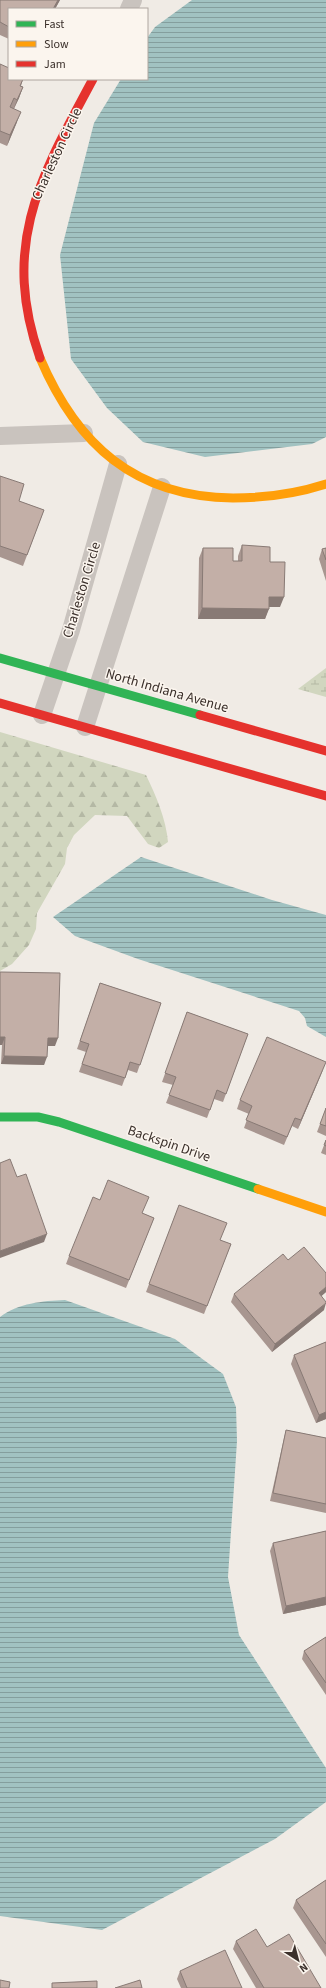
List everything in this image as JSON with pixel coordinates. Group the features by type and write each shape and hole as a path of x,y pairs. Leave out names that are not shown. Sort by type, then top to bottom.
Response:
{"street":[{"name":"Charleston Circle","path":"92,80 44,174 26,230 22,261 24,292 35,345 47,377 62,405 84,433 102,452 118,464 145,480 162,487 200,496 251,499 282,496 326,484"},
{"path":"0,436 84,433"},
{"name":"Charleston Circle","path":"42,715 71,630 118,464"},
{"path":"85,727 162,487"},
{"name":"North Indiana Avenue","path":"0,658 326,751"},
{"path":"0,703 326,796"},
{"name":"Backspin Drive","path":"0,1117 38,1118 59,1122 326,1212"}],"green space":[{"path":"326,668 326,697 298,689"},
{"path":"0,732 146,775 163,816 168,842 159,848 148,844 127,816 95,815 74,835 67,848 65,864 37,913 36,929 29,945 12,964 0,971"}],"water":[{"path":"192,0 326,0 326,437 312,444 205,457 143,442 107,408 71,359 60,255 94,123 120,80 148,80 148,37 155,27"},
{"path":"141,857 272,900 326,915 326,1037 307,1026 305,1018 299,1011 138,959 75,936 53,917"},
{"path":"65,1300 175,1339 223,1374 236,1407 237,1441 228,1577 239,1635 326,1768 326,1802 275,1839 102,1930 0,1916 0,1317 7,1312 23,1306 39,1302"}],"building":[{"path":"0,0 58,0 54,8 8,8 8,26 0,22"},
{"path":"0,64 8,68 8,80 23,80 20,86 23,87 17,100 14,98 10,107 21,112 10,135 0,131"},
{"path":"0,476 24,484 19,501 44,510 27,555 0,546"},
{"path":"242,545 270,547 270,562 285,562 284,597 269,597 269,609 202,608 203,548 233,548 233,561 242,561"},
{"path":"326,548 326,560 322,549"},
{"path":"0,972 60,973 58,1038 48,1038 47,1057 4,1056 5,1037 0,1037"},
{"path":"100,983 161,1003 140,1065 130,1062 125,1078 82,1064 89,1044 80,1041"},
{"path":"187,1012 248,1034 226,1094 217,1090 210,1110 169,1095 176,1077 165,1073"},
{"path":"267,1037 326,1062 301,1120 295,1118 287,1137 246,1120 252,1106 240,1100"},
{"path":"326,1108 326,1126 320,1124"},
{"path":"10,1159 17,1177 26,1174 47,1234 0,1251 0,1163"},
{"path":"108,1180 149,1197 142,1213 154,1218 129,1280 69,1256 93,1197 100,1200"},
{"path":"179,1205 227,1223 220,1240 231,1244 207,1306 149,1284"},
{"path":"304,1247 326,1273 326,1287 319,1293 326,1303 275,1344 234,1294 283,1254 288,1260"},
{"path":"326,1342 326,1412 319,1415 294,1355"},
{"path":"286,1430 326,1438 326,1504 273,1493"},
{"path":"326,1531 326,1597 286,1606 273,1543"},
{"path":"326,1637 326,1683 304,1651"},
{"path":"326,1880 326,1944 296,1900"},
{"path":"256,1929 267,1947 289,1934 321,1988 264,1988 236,1941"},
{"path":"225,1950 242,1988 187,1988 180,1971"},
{"path":"0,1980 10,1982 9,1988 0,1988"},
{"path":"140,1980 142,1988 115,1988"},
{"path":"97,1981 97,1988 52,1988 52,1983"}],"traffic: fast":[{"path":"0,658 200,715"},
{"path":"0,1117 38,1117 59,1122 258,1189"}],"traffic: slow":[{"path":"40,358 55,389 72,416 91,440 114,460 139,476 167,488 198,495 233,498 280,495 326,484"},
{"path":"258,1189 326,1212"}],"traffic: jam":[{"path":"40,358 29,317 24,280 25,245 32,212 43,180 57,147 92,80"},
{"path":"0,703 326,796"},
{"path":"200,715 326,751"}]}
